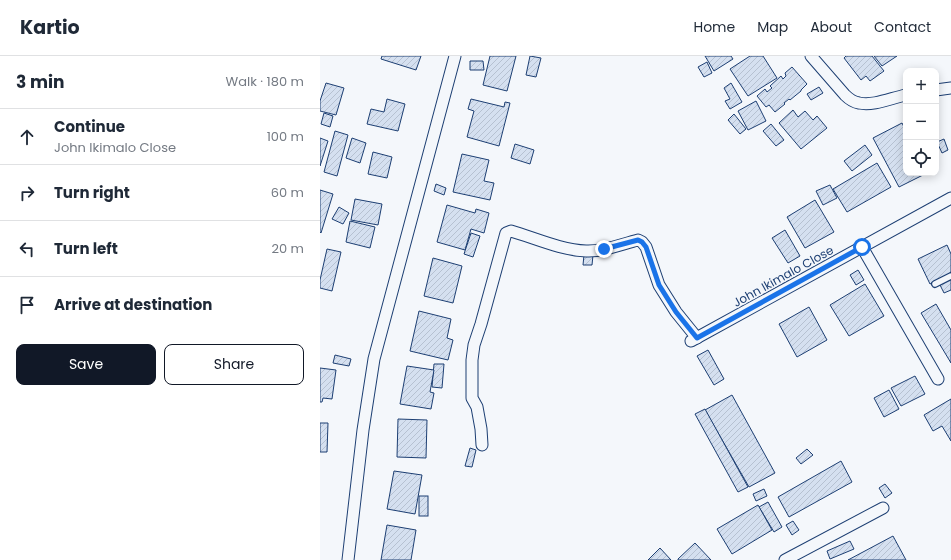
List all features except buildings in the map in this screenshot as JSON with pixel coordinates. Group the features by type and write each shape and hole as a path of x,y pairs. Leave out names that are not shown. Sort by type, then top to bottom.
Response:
{"street":[{"path":"348,560 363,430 374,360 455,56"},
{"path":"811,56 845,96 851,100 865,104 903,96"},
{"path":"939,90 951,88"},
{"name":"John Ikimalo Close","path":"482,445 477,407 472,398 472,360 474,345 506,233 508,231 563,247 587,251 604,249 638,240 642,242 648,253 659,285 694,340 951,198"},
{"path":"862,247 938,379"},
{"path":"785,560 883,508"}],"lane":[{"path":"935,284 951,276"}],"route":[{"path":"604,249 638,240 642,242 646,247 659,285 676,312 697,338 862,247"}]}
